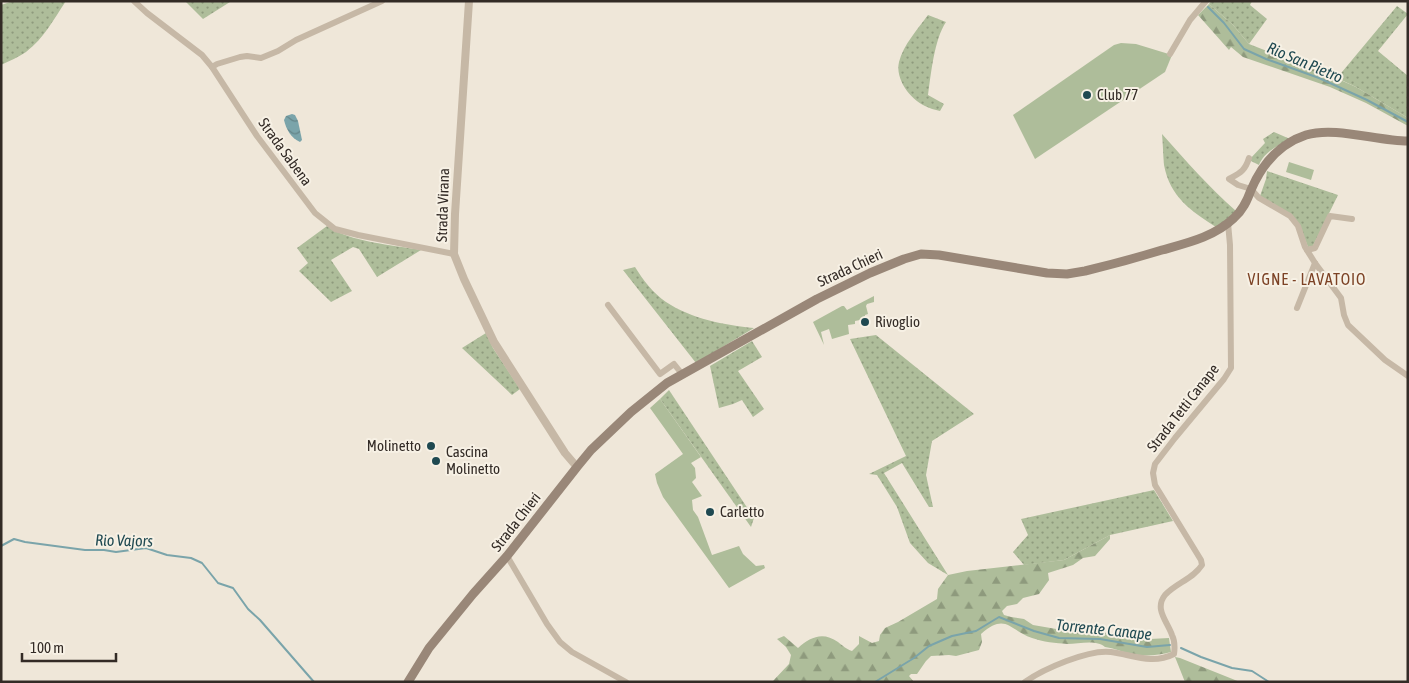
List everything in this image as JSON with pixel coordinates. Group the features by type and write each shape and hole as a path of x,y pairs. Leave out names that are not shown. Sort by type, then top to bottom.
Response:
{"main road":[{"name":"Strada Chieri","path":"408,682 429,648 507,556 591,450 631,412 667,383 817,299 870,273 921,254 939,255 1046,273 1067,274 1085,272 1213,234 1240,212 1268,159 1286,145 1306,135 1326,132 1408,141"}],"street":[{"name":"Strada Sabena","path":"134,1 202,55 287,178 315,213 335,229 454,254"},
{"path":"212,68 217,64 247,56 261,58 382,1"},
{"name":"Strada Virana","path":"469,1 454,214 454,254 494,342 577,467"},
{"path":"1170,54 1190,20 1206,1"},
{"path":"1249,158 1247,166 1229,179 1238,185 1251,189 1259,198 1290,216 1298,226 1307,250 1315,263 1341,298 1348,325 1385,360 1408,376"},
{"path":"1307,250 1315,248 1330,216 1352,219"},
{"name":"Strada Tetti Canape","path":"1025,682 1037,674 1091,654 1109,652 1139,659 1165,659 1174,654 1175,646 1172,635 1160,612 1160,602 1166,594 1192,575 1202,565 1201,560 1155,485 1153,473 1156,464 1175,438 1231,368 1230,245 1228,223"},
{"path":"1297,308 1315,263"},
{"path":"608,305 660,374 674,364 682,374"},
{"path":"507,556 546,624 560,642 572,652 626,682"}],"green space":[{"path":"13,1 66,1 33,46 23,54 1,65 1,5"},
{"path":"185,1 230,1 230,2 203,19"},
{"path":"1211,1 1252,1 1250,5 1267,19 1249,44 1233,25 1209,4"},
{"path":"1209,4 1233,25 1249,44 1356,87 1408,118 1408,126 1366,103 1330,87 1243,57 1231,47 1229,50 1198,15"},
{"path":"1397,6 1408,14 1378,51 1408,76 1408,118 1337,78"},
{"path":"928,15 946,22 936,47 928,95 944,104 940,111 925,106 914,99 905,88 898,68 904,49"},
{"name":"Club 77","path":"1121,43 1136,44 1172,55 1165,72 1035,159 1013,115 1114,45"},
{"path":"1274,132 1290,139 1264,156 1259,165 1249,160 1265,143 1263,139"},
{"path":"1162,134 1207,183 1236,211 1227,220 1216,227 1190,209 1176,194 1171,186 1164,165"},
{"path":"1289,162 1314,170 1311,180 1286,172"},
{"path":"1267,171 1338,195 1313,246 1308,247 1299,224 1260,196"},
{"path":"327,226 347,236 421,250 377,277 359,249 353,247 331,260 352,291 331,302 299,271 308,263 297,248"},
{"path":"635,267 661,298 676,308 697,317 754,328 696,363 623,270"},
{"path":"874,296 874,302 866,306 868,314 865,315 865,319 848,325 849,334 832,339 829,329 821,332 824,345 813,322 842,306 847,310"},
{"path":"486,333 493,348 520,389 512,395 462,348"},
{"path":"876,335 974,414 932,441 926,475 933,507 929,507 902,463 884,473 948,575 928,563 910,543 897,507 877,475 869,474 906,456 850,339"},
{"path":"752,341 762,357 738,371 764,409 753,417 742,400 719,408 710,366"},
{"path":"669,390 754,518 751,527 660,399"},
{"path":"660,399 701,457 691,463 695,468 696,478 692,482 702,496 692,500 693,510 698,517 712,555 739,546 743,554 756,566 764,565 765,568 729,588 663,497 657,483 655,474 683,454 650,408"},
{"path":"1154,490 1173,521 1110,535 1064,560 1024,565 1013,552 1028,535 1021,519"},
{"path":"1110,535 1110,539 1095,556 1083,558 1073,565 1048,573 1049,580 1039,594 1023,598 1017,604 1007,606 1002,611 1004,615 1024,619 1033,625 1068,631 1101,632 1150,639 1169,638 1171,652 1153,655 1130,654 1097,643 1067,644 1045,641 1024,635 1002,623 996,624 981,634 982,642 979,650 956,656 931,656 917,674 909,676 914,682 772,682 789,664 791,655 786,647 777,639 784,636 798,648 812,638 822,636 838,642 852,651 859,644 859,636 872,643 879,641 880,635 885,628 937,599 938,589 948,575 967,571 1064,560"},
{"path":"1175,657 1180,658 1240,682 1185,682"}],"water":[{"path":"295,115 298,121 302,140 300,142 292,136 284,120 286,116"}],"waterway":[{"name":"Rio San Pietro","path":"1208,7 1224,23 1244,49 1319,78 1367,100 1408,122"},
{"name":"Rio Vajors","path":"1,546 14,539 85,550 116,552 146,548 167,555 191,558 202,563 218,583 233,588 248,609 260,620 314,682"},
{"name":"Torrente Canape","path":"875,682 914,658 929,646 952,636 976,631 999,617 1034,631 1059,638 1100,639 1147,647 1170,645"},
{"name":"Torrente Canape","path":"1181,648 1232,668 1252,671 1269,682"}],"place":[{"name":"Club 77","path":"1087,95"},
{"name":"Rivoglio","path":"865,322"},
{"name":"Molinetto","path":"431,446"},
{"name":"Cascina Molinetto","path":"436,461"},
{"name":"Carletto","path":"710,512"}],"district":[{"name":"VIGNE - LAVATOIO","path":"1307,279"}]}
